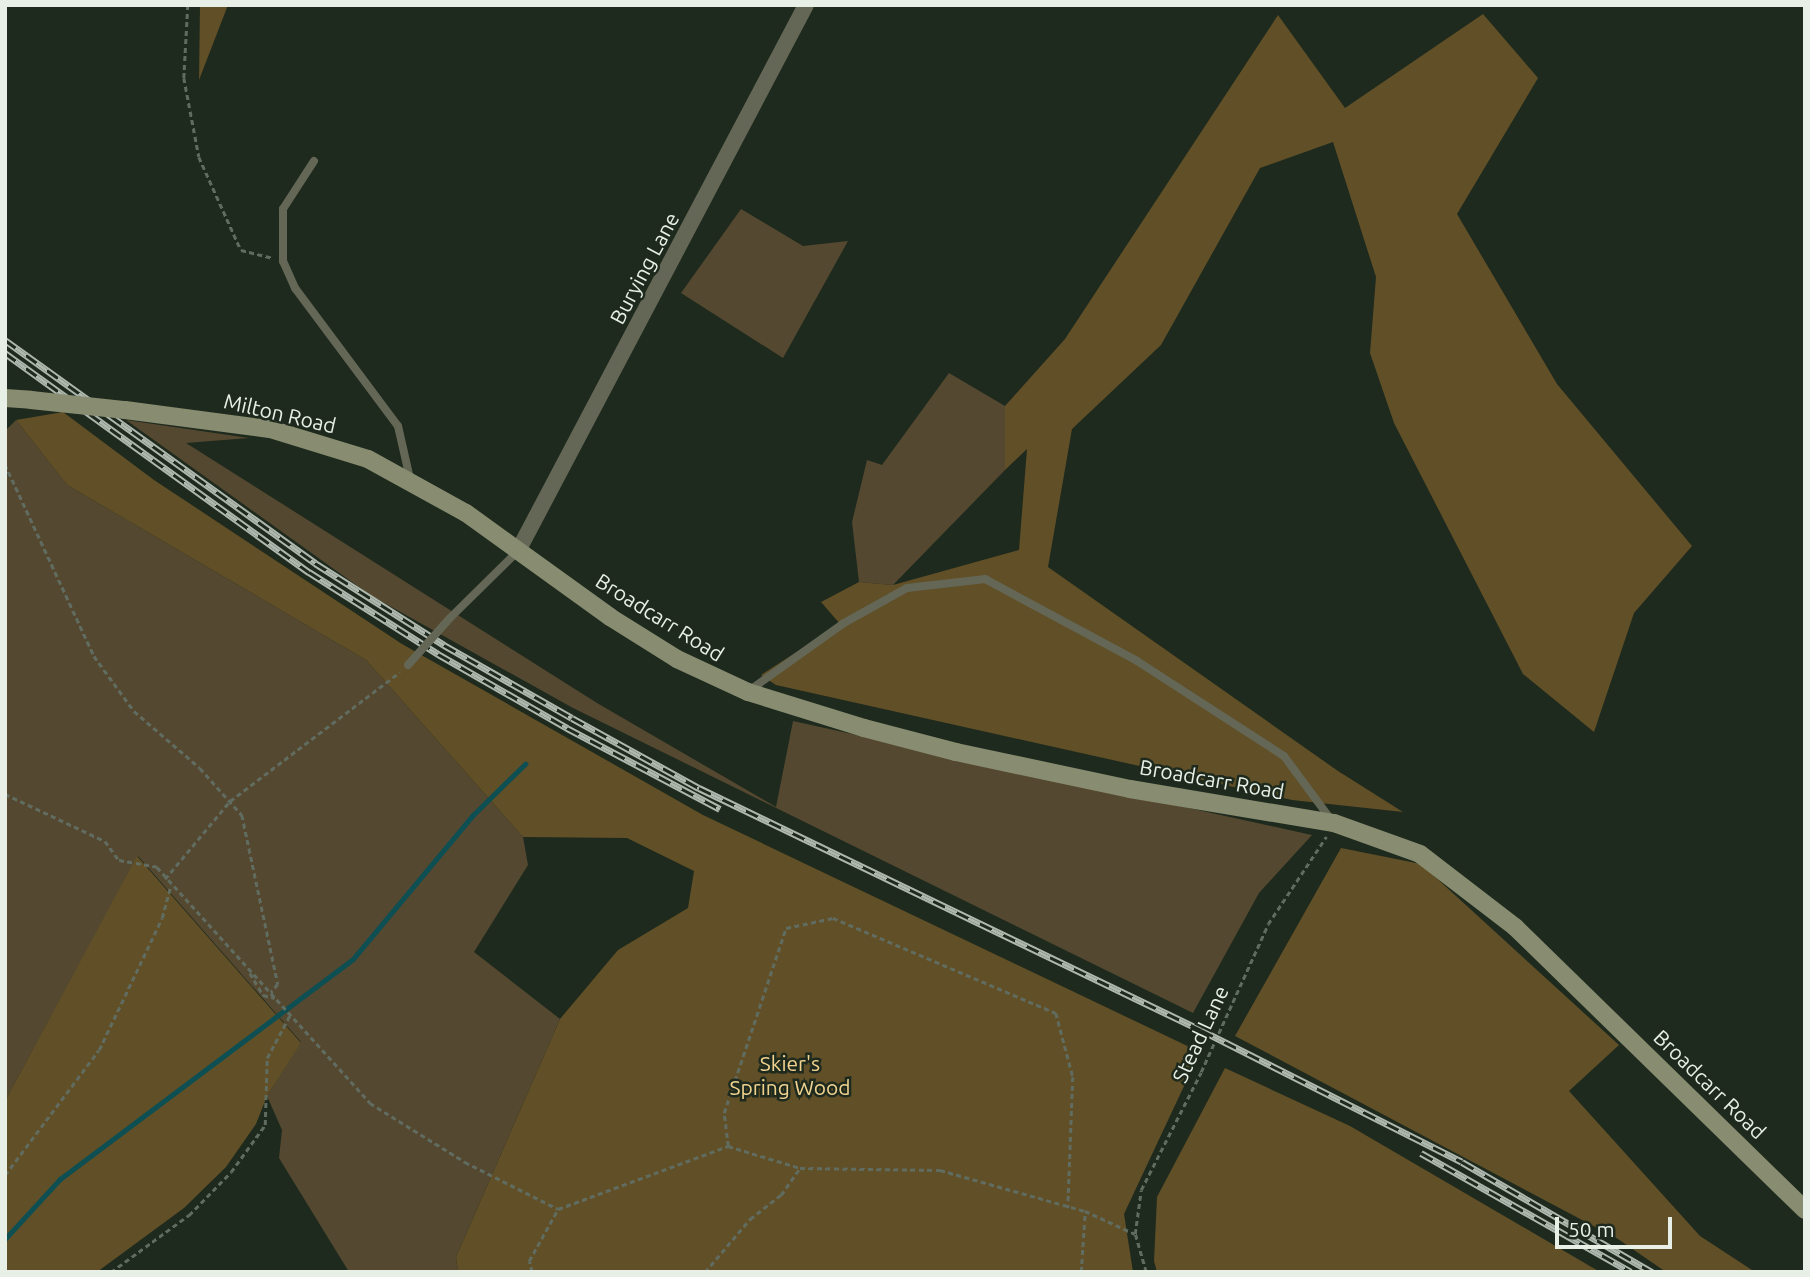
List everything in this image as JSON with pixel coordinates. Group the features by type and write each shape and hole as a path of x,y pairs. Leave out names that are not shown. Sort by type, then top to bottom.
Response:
{"street":[{"name":"Burying Lane","path":"518,551 806,5"},
{"name":"Milton Road","path":"5,398 270,429 368,459 466,513 518,551"},
{"name":"Broadcarr Road","path":"518,551 677,659 748,692 864,728 956,752 1130,789 1334,823 1420,854 1486,904 1583,992 1805,1210"}],"lane":[{"path":"314,161 283,209 283,261 295,288 398,426 410,481"},
{"path":"408,665 450,618 518,551"},
{"path":"748,692 844,624 907,588 985,579 1137,661 1284,756 1334,823"}],"path":[{"path":"188,5 184,78 199,157 242,250 283,261"},
{"path":"5,464 94,656 134,711 200,768 242,815 278,984 271,993"},
{"path":"165,879 230,801 393,680 408,665"},
{"path":"5,794 106,841 119,860 157,867 165,879 370,1103 465,1162 558,1209"},
{"name":"Stead Lane","path":"1146,1272 1135,1234 1141,1190 1201,1072 1268,924 1334,823"},
{"path":"5,1175 99,1050 162,918 171,885"},
{"path":"728,1146 724,1114 786,928 833,918 1056,1013 1073,1077 1069,1208"},
{"path":"248,969 263,995 275,998"},
{"path":"111,1272 189,1215 231,1172 265,1125 267,1058 290,1015"},
{"path":"532,1272 529,1261 558,1209 728,1146 800,1168 940,1170 1085,1211 1135,1234"},
{"path":"705,1272 750,1219 781,1195 800,1168"},
{"path":"1081,1272 1085,1211"},
{"path":"1230,1272 1266,1272"}],"shaded area":[{"path":"741,209 803,246 848,241 783,358 681,293"},
{"path":"949,373 1005,406 1005,470 893,585 859,582 852,522 867,460 882,465"},
{"path":"16,420 67,485 366,660 523,837 528,865 474,952 560,1019 456,1257 458,1272 349,1272 279,1158 282,1130 267,1096 301,1042 138,856 5,1101 5,431"},
{"path":"126,420 249,438 186,443 597,703 776,807 793,721 1312,835 1259,893 1193,1013 573,708 370,595"}],"green space":[{"path":"200,5 228,5 199,80"},
{"path":"1483,14 1538,78 1457,214 1557,384 1692,546 1634,613 1594,732 1523,674 1394,423 1370,353 1376,277 1333,142 1260,168 1161,345 1072,429 1048,567 1338,771 1403,812 1292,800 776,685 761,675 840,624 821,602 859,582 893,585 1019,550 1027,449 1005,470 1005,406 1065,339 1278,15 1345,108"},
{"name":"Skier's Spring Wood","path":"63,412 154,480 402,644 703,815 1200,1052 1124,1214 1133,1272 458,1272 456,1257 560,1019 618,950 688,908 694,871 627,838 523,837 366,660 67,485 16,420"},
{"path":"1341,848 1421,864 1619,1045 1569,1091 1700,1236 1755,1272 1666,1272 1618,1239 1235,1036"},
{"path":"137,856 301,1043 267,1096 256,1124 226,1167 184,1208 97,1272 5,1272 5,1101"},
{"path":"1225,1068 1350,1126 1600,1272 1157,1272 1154,1261 1157,1197"}],"waterway":[{"path":"5,1239 60,1179 353,959 473,815 525,764"}],"railway":[{"path":"5,340 315,563 444,645 572,718 699,788 1201,1030 1462,1162 1652,1272"},
{"path":"5,353 309,572 438,654 567,728 720,809"},
{"path":"1421,1153 1631,1272"}]}
